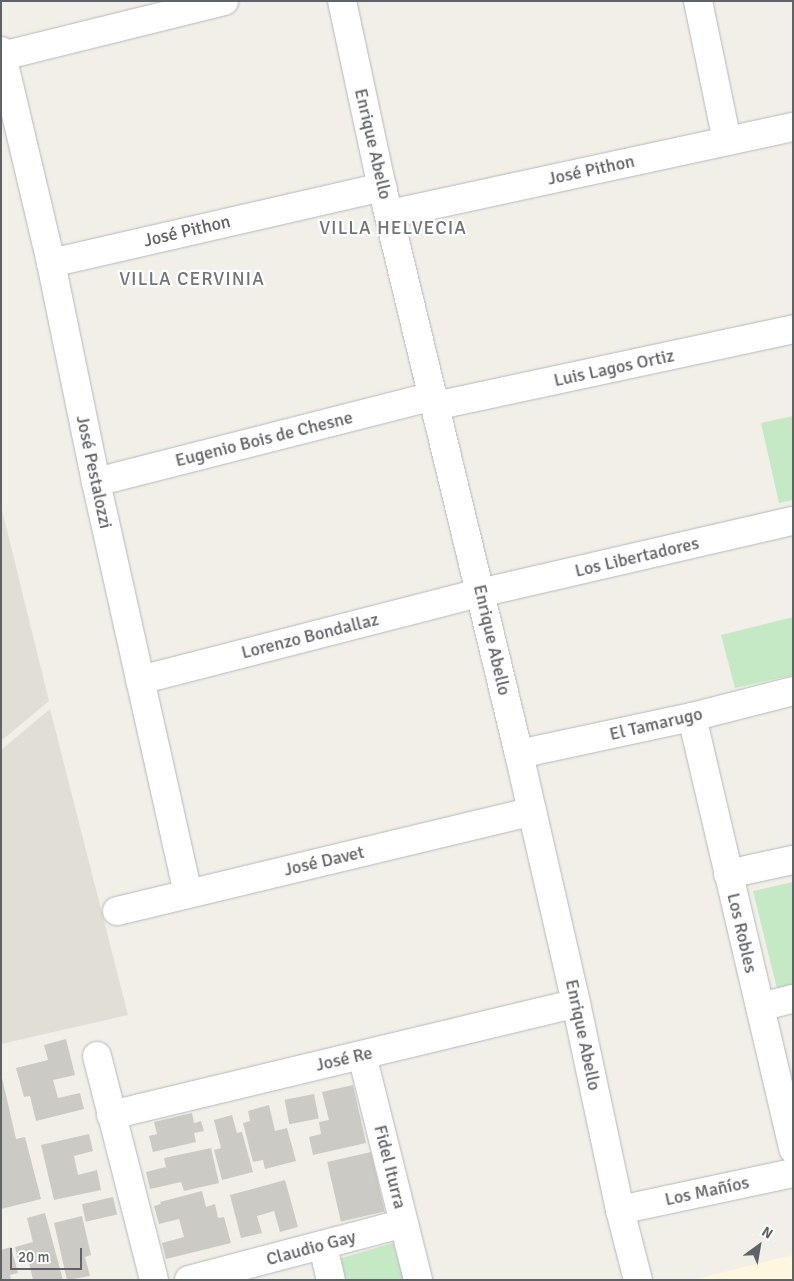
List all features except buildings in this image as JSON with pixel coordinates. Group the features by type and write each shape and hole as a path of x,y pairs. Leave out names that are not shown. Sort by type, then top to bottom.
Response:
{"street":[{"path":"2,54 224,1"},
{"name":"Enrique Abello","path":"342,1 382,187 519,754 576,1003 620,1210 638,1280"},
{"path":"698,1 727,141"},
{"name":"José Pestalozzi","path":"2,54 51,263 96,482 188,893"},
{"name":"José Pithon","path":"390,214 793,127"},
{"name":"José Pithon","path":"51,263 382,187"},
{"name":"Luis Lagos Ortiz","path":"434,401 793,329"},
{"name":"Eugenio Bois de Chesne","path":"96,482 434,401"},
{"name":"Los Libertadores","path":"480,593 793,521"},
{"name":"Lorenzo Bondallaz","path":"140,680 480,593"},
{"name":"El Tamarugo","path":"519,754 692,717 793,691"},
{"name":"Los Robles","path":"692,717 793,1149"},
{"name":"José Davet","path":"117,911 532,811"},
{"path":"728,874 793,860"},
{"path":"760,1007 793,999"},
{"name":"José Re","path":"111,1115 576,1003"},
{"name":"Fidel Iturra","path":"362,1054 418,1280"},
{"path":"97,1056 154,1280"},
{"name":"Los Mañíos","path":"620,1210 793,1173"},
{"name":"Claudio Gay","path":"189,1280 404,1223"},
{"path":"323,1246 331,1280"}],"shaded area":[{"path":"1,506 49,701 1,741"},
{"path":"50,709 128,1015 1,1044 1,750"},
{"path":"793,1255 793,1280 692,1280"}],"green space":[{"path":"793,416 793,500 779,503 761,423"},
{"path":"793,617 793,675 735,688 721,635"},
{"path":"793,882 793,985 777,989 753,891"},
{"path":"393,1243 404,1280 341,1280 335,1260"}],"district":[{"name":"VILLA HELVECIA","path":"393,229"},
{"name":"VILLA CERVINIA","path":"192,280"}]}
